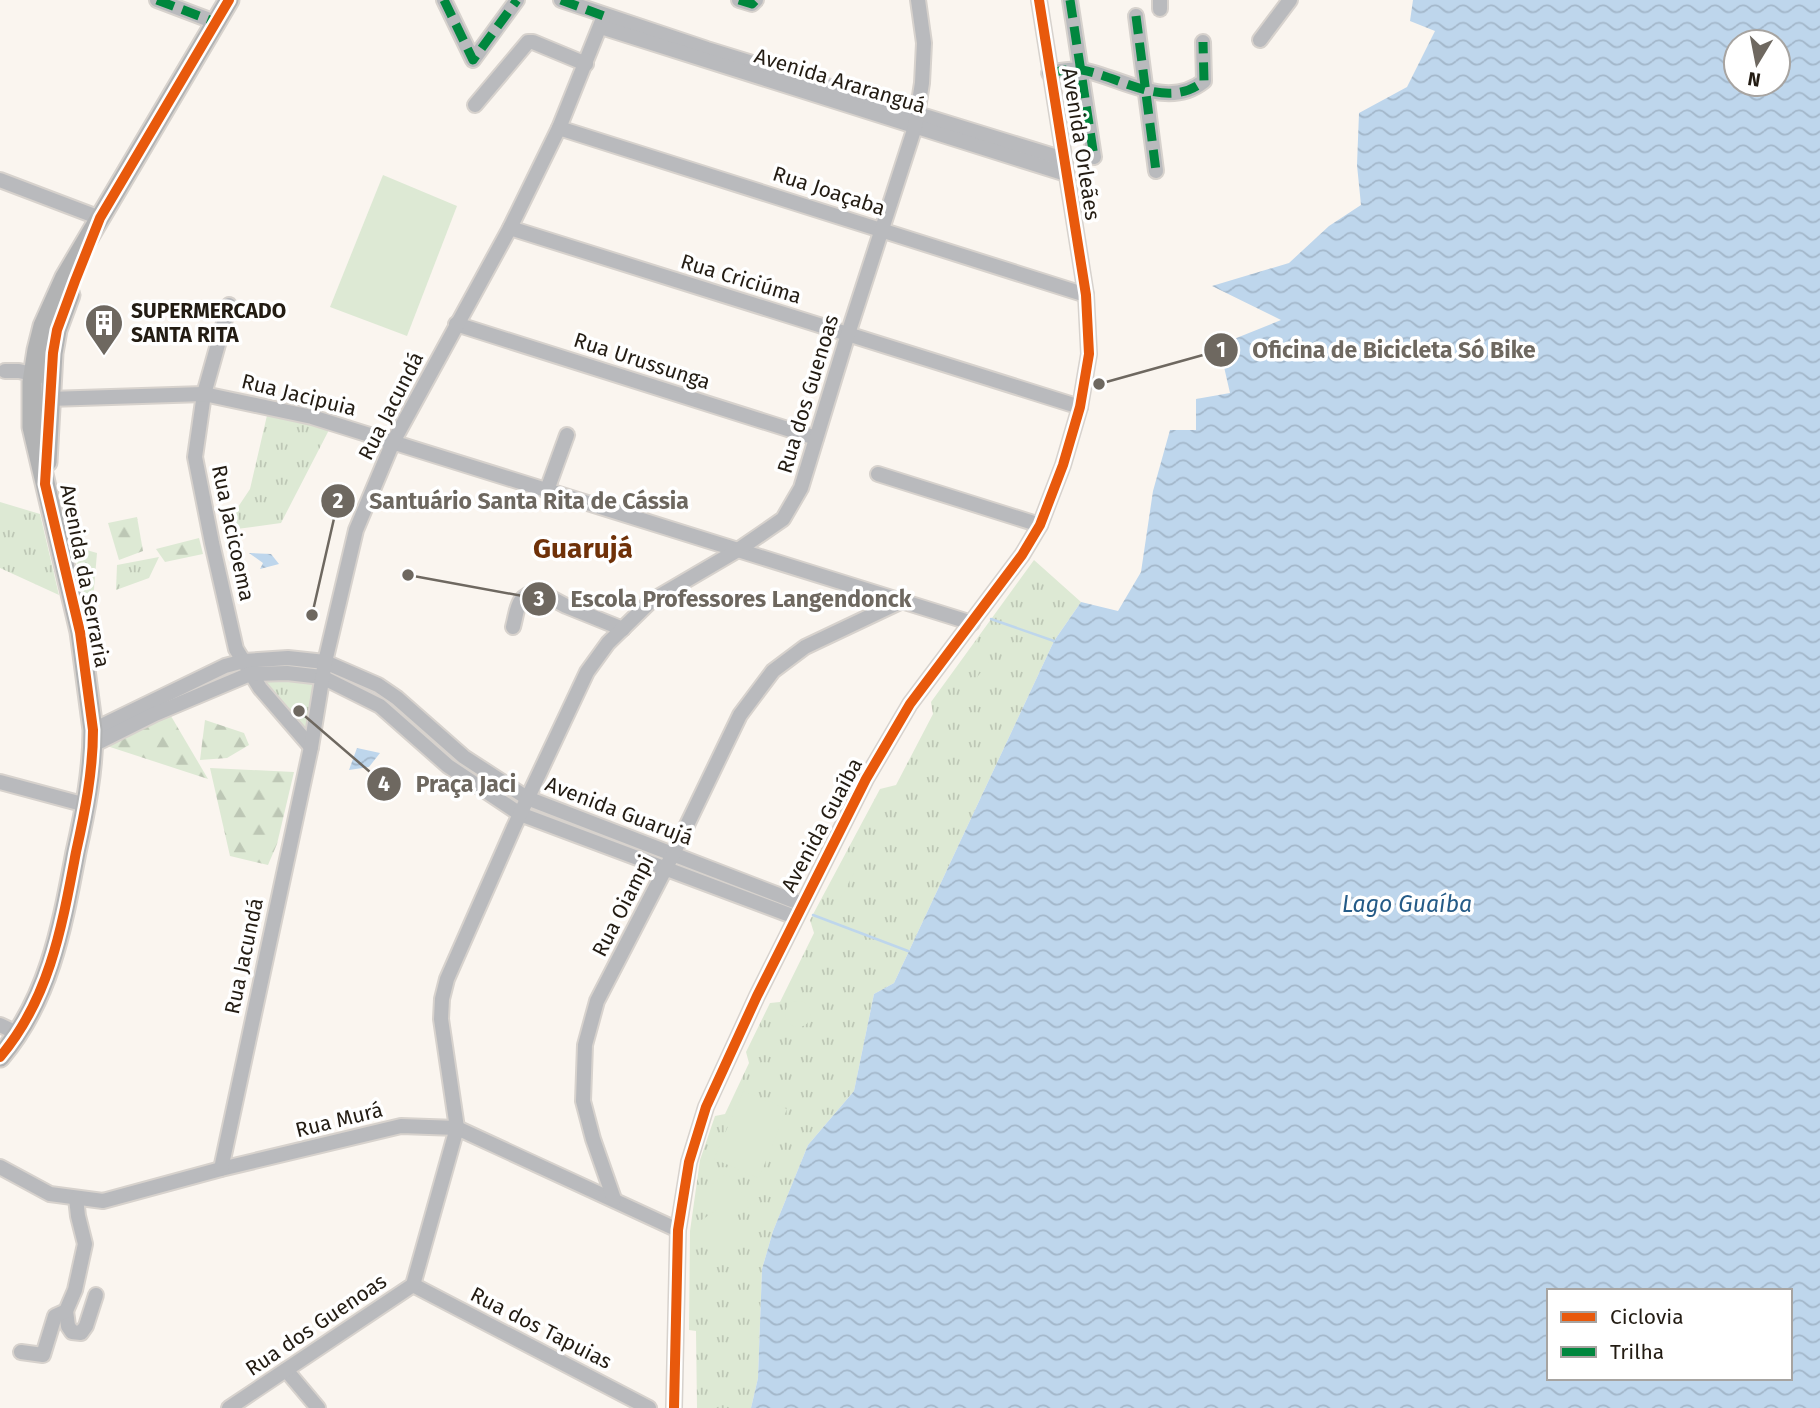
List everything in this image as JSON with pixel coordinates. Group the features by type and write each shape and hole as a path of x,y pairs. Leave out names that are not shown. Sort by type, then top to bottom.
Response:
{"main road":[{"name":"Avenida da Serraria","path":"1,1055 9,1029 47,978 62,926 86,805 93,737 80,632 45,484 38,378 100,218 229,0"},
{"name":"Avenida da Serraria","path":"38,378 49,399 41,426"}],"street":[{"path":"157,0 215,22"},
{"path":"444,0 473,60 517,0"},
{"name":"Avenida Araranguá","path":"561,0 603,22 1065,166"},
{"path":"738,0 752,4 756,0"},
{"name":"Rua dos Guenoas","path":"229,1408 413,1285 457,1128 441,1019 447,978 527,798 587,672 608,643 651,601 738,550 783,519 801,488 917,121 924,43 918,0"},
{"name":"Avenida Orleães","path":"1039,0 1086,295"},
{"path":"1070,0 1094,157"},
{"path":"1260,40 1290,0"},
{"path":"1136,16 1156,171"},
{"name":"Rua Jacundá","path":"222,1169 311,747 323,669 356,530 393,442 510,228 559,128 603,22"},
{"path":"475,105 528,42 586,64"},
{"path":"1049,73 1081,69 1146,90 1174,93 1201,84 1206,76 1203,42"},
{"name":"Rua Joaçaba","path":"559,128 1086,295"},
{"path":"0,180 100,218"},
{"name":"Rua Criciúma","path":"510,228 1080,407"},
{"name":"Avenida Guaíba","path":"674,1408 678,1230 689,1161 706,1107 799,911 866,779 910,704 1022,555 1040,525 1063,465 1080,407 1090,354 1086,295"},
{"name":"Rua Jacicoema","path":"229,305 204,394 195,457 236,649 247,667 311,747"},
{"name":"Rua Urussunga","path":"456,324 816,438"},
{"path":"3,370 19,370 38,378"},
{"name":"Rua Jacipuia","path":"49,399 204,394 312,417 972,623"},
{"path":"547,490 568,435"},
{"path":"878,474 1040,525"},
{"path":"513,626 520,601 526,594 537,591 623,629"},
{"name":"Rua Oiampi","path":"614,1199 583,1101 585,1045 597,1001 673,855 740,715 773,671 804,647 902,601"},
{"name":"Avenida Guarujá","path":"93,737 155,714 247,667 288,658 378,685 464,757 527,798 673,855 799,911"},
{"name":"Avenida Guarujá","path":"323,669 380,706 448,766 520,814 666,869 799,911"},
{"path":"0,782 86,805"},
{"name":"Rua Murá","path":"0,1167 50,1194 103,1201 401,1126 457,1128 678,1230"},
{"path":"76,1198 85,1242 75,1290 66,1311 68,1326 72,1332 81,1333 86,1326 96,1295"},
{"name":"Rua dos Tapuias","path":"413,1285 649,1408"},
{"path":"21,1352 39,1356 43,1354 55,1316 66,1311"},
{"path":"286,1370 318,1408"}],"green space":[{"path":"383,175 457,206 407,336 330,307"},
{"path":"268,411 330,428 281,523 222,531 250,489"},
{"path":"0,502 40,514 59,595 0,568"},
{"path":"137,517 143,551 119,560 108,523"},
{"path":"199,538 203,554 165,562 156,549"},
{"path":"76,547 97,553 93,600 85,603 78,601"},
{"path":"159,557 149,578 116,590 117,565"},
{"path":"1034,560 1081,602 1054,641 894,983 874,994 854,1091 808,1145 773,1231 762,1269 758,1378 751,1408 697,1408 696,1331 689,1330 690,1231 700,1160 715,1116 725,1114 749,1063 746,1052 770,1003 780,1002 814,933 810,920 880,789 896,785 933,714 931,702"},
{"path":"989,662 995,666 962,708 956,704"},
{"path":"260,681 316,682 309,740"},
{"path":"168,711 208,779 107,746 111,739"},
{"path":"205,720 244,733 249,745 227,758 200,760"},
{"path":"210,768 294,772 277,844 268,865 230,856"},
{"path":"850,866 856,869 839,901 834,898"},
{"path":"798,1001 807,1005 811,1014 807,1023 798,1027 789,1023 785,1014 789,1005"},
{"path":"743,1091 787,1109 759,1178 714,1159"},
{"path":"727,1173 751,1205 729,1221 744,1242 722,1258 696,1224 719,1208 705,1189"}],"water":[{"name":"Lago Guaíba","path":"1413,0 1820,0 1820,1408 751,1408 758,1378 762,1269 773,1231 808,1145 854,1091 874,994 894,983 1054,641 1081,602 1118,611 1141,572 1153,491 1170,430 1196,430 1196,399 1230,393 1219,345 1281,320 1212,286 1289,263 1329,226 1361,205 1357,165 1359,113 1407,87 1435,31 1410,21"},
{"path":"249,553 271,554 279,564 260,569 263,563"},
{"path":"357,748 380,753 369,767 349,770"}],"waterway":[{"path":"991,619 1054,641"},
{"path":"345,678 379,694 455,760 513,800"},
{"path":"533,810 617,843"},
{"path":"686,869 781,904"},
{"path":"813,915 908,951"}],"marked path":[{"path":"157,0 215,22"},
{"path":"444,0 473,60 517,0"},
{"path":"561,0 604,16"},
{"path":"739,0 752,4 756,0"},
{"path":"1070,0 1094,157"},
{"path":"1136,16 1156,171"},
{"path":"1049,73 1082,70 1159,93 1175,93 1204,81 1203,42"}],"cycle path":[{"path":"0,1057 31,1010 52,960 65,907 92,761 93,730 80,632 45,484 53,353 57,330 100,218 229,0"},
{"path":"674,1408 678,1230 689,1162 706,1107 757,996 866,779 910,704 1022,555 1040,525 1063,465 1080,407 1089,354 1086,295 1039,0"}],"place":[{"name":"SUPERMERCADO SANTA RITA","path":"104,357"},
{"name":"Oficina de Bicicleta Só Bike","path":"1099,384"},
{"name":"Escola Professores Langendonck","path":"408,575"},
{"name":"Santuário Santa Rita de Cássia","path":"312,615"},
{"name":"Praça Jaci","path":"299,711"}],"district":[{"name":"Guarujá","path":"583,548"}]}
